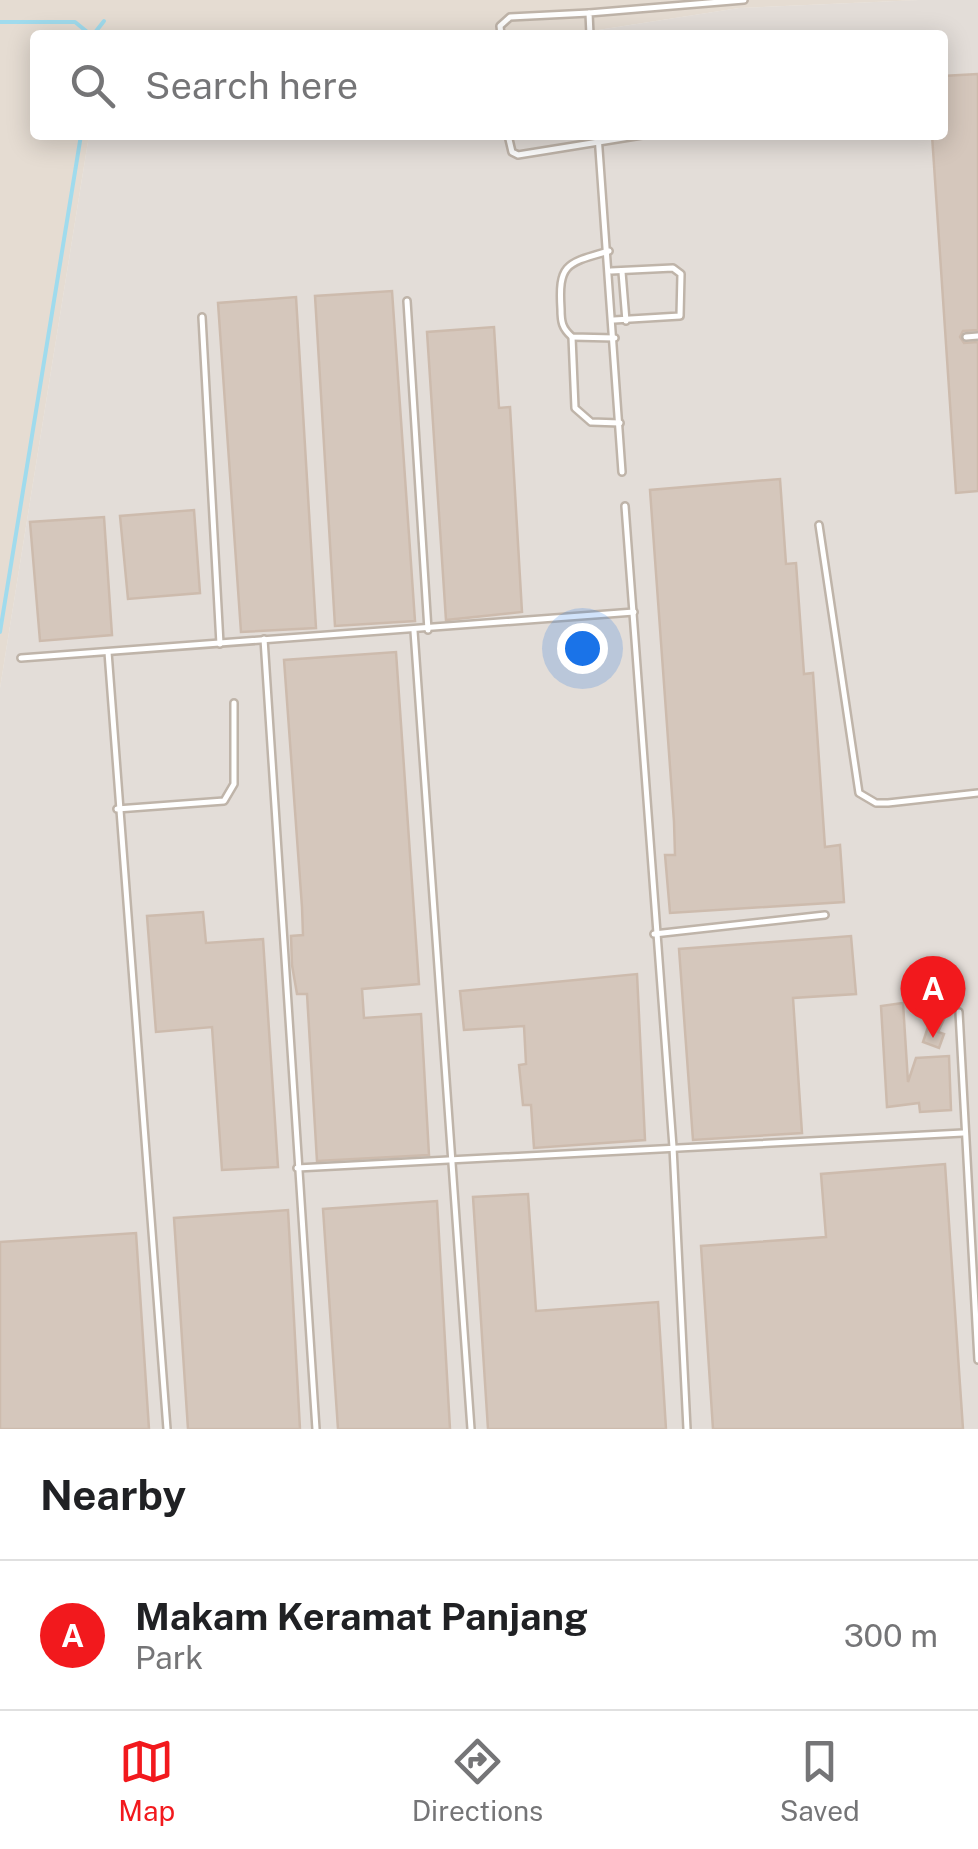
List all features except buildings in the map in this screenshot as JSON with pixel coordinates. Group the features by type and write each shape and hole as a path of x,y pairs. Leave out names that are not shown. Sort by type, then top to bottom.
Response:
{"lane":[{"path":"500,30 510,17 744,0"},
{"path":"589,13 590,30"},
{"path":"509,140 512,152 518,155 589,140"},
{"path":"599,140 622,472"},
{"path":"608,251 576,260 559,279 562,323 572,337 575,408 591,422 620,423"},
{"path":"610,271 674,268 681,274 680,316 614,320"},
{"path":"622,272 626,321"},
{"path":"407,301 428,630"},
{"path":"202,317 220,644"},
{"path":"966,337 978,336"},
{"path":"572,337 615,338"},
{"path":"625,506 654,934 674,1158 687,1429"},
{"path":"819,525 859,793 876,803 978,794"},
{"path":"21,658 634,612"},
{"path":"414,631 471,1429"},
{"path":"264,639 316,1429"},
{"path":"108,652 167,1429"},
{"path":"117,809 224,801 234,784 234,703"},
{"path":"654,934 825,915"},
{"path":"959,1012 978,1360"},
{"path":"297,1168 963,1134"}],"shaded area":[{"path":"0,0 919,0 739,8 598,30 30,30 30,140 88,140 0,688"},
{"path":"978,0 978,1429 0,1429 0,688 88,140 948,140 948,30 598,30 739,8"}],"waterway":[{"path":"97,30 104,21"},
{"path":"0,22 75,22 85,30"},
{"path":"0,632 80,140"}],"place":[{"name":"Makam Keramat Panjang","path":"933,1038"}]}
